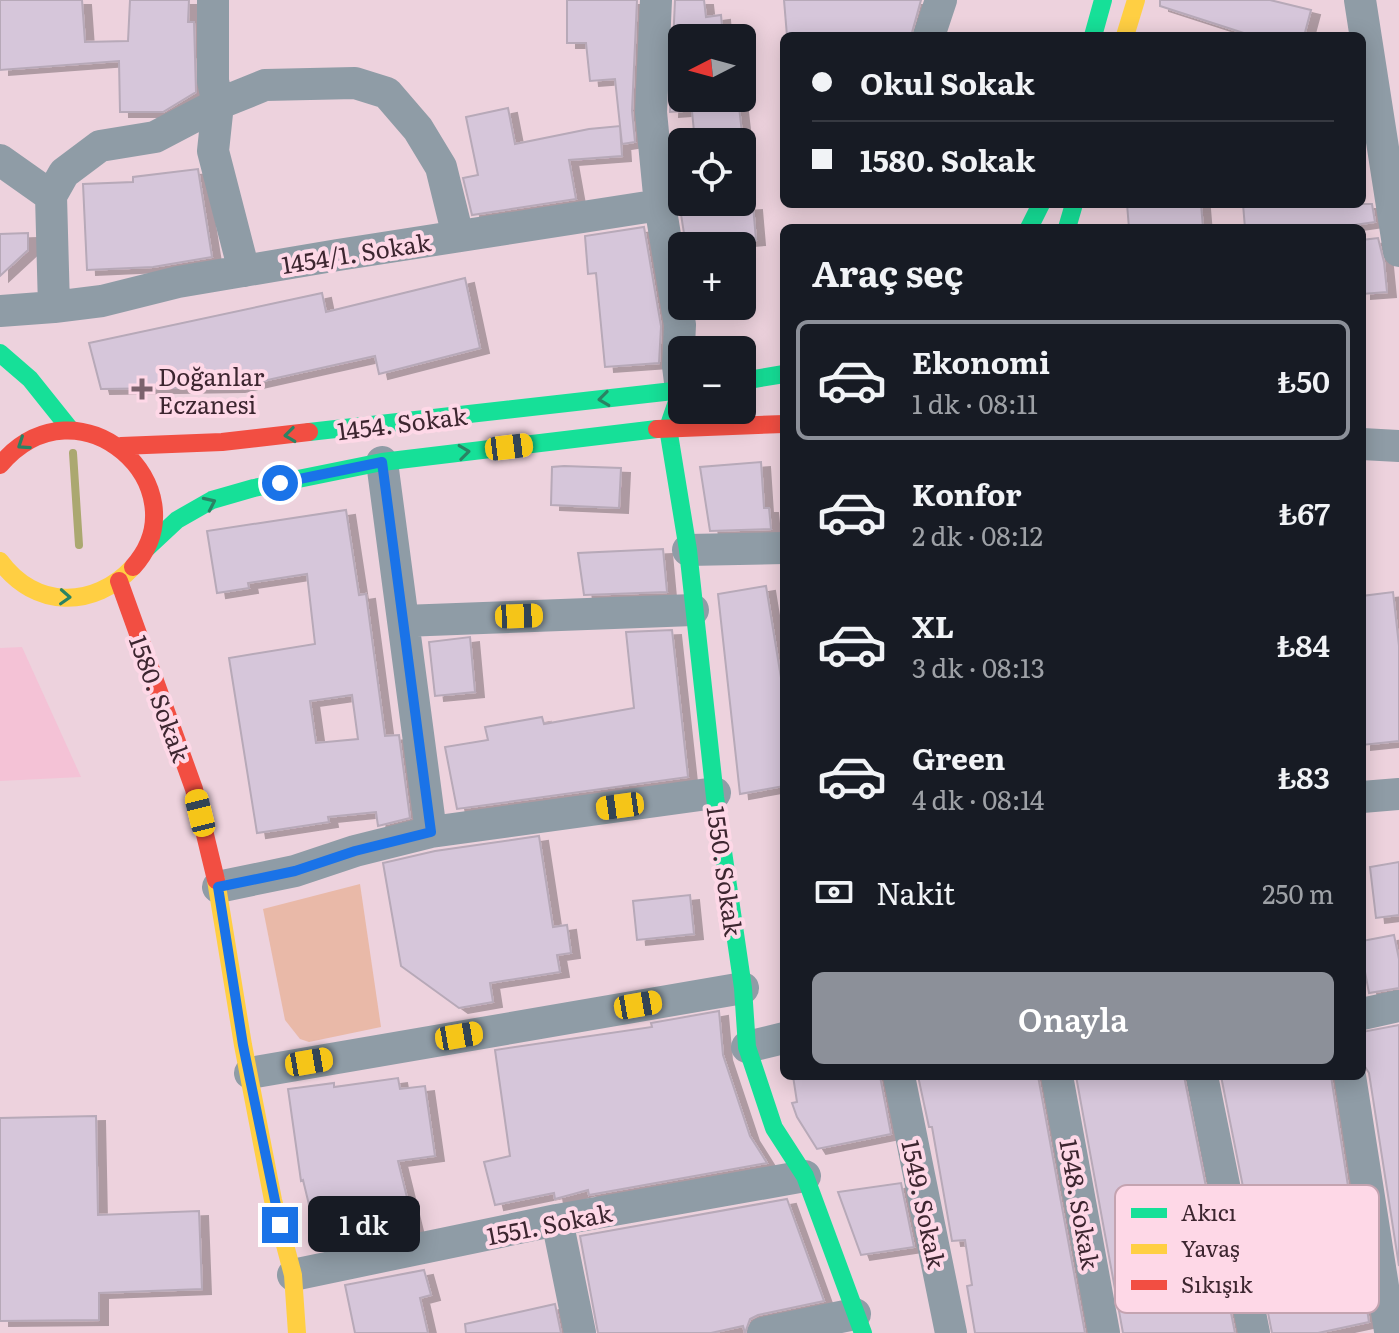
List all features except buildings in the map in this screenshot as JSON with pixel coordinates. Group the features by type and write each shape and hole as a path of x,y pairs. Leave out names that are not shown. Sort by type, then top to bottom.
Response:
{"main road":[{"path":"1094,32 1103,0"},
{"path":"1126,32 1136,0"},
{"path":"0,353 30,379 70,429"},
{"path":"756,379 780,375"},
{"name":"1454. Sokak","path":"121,446 222,442 668,392"},
{"name":"1550. Sokak","path":"669,424 688,550 715,793 743,988 747,1047 774,1128 805,1176 859,1323"},
{"path":"0,561 6,571 28,588 55,598 82,598 109,589 132,572 147,548 177,520 212,500 254,488 382,462 668,428 780,424"},
{"path":"0,465 18,446 42,433 70,429 97,433 121,446 140,467 152,492 154,521 147,548"},
{"name":"1580. Sokak","path":"119,581 194,789 218,887 273,1200 293,1275 297,1333"}],"street":[{"path":"213,0 213,81 218,104 213,151 215,169 244,271"},
{"path":"656,0 651,112 660,205 679,336"},
{"path":"930,32 941,0"},
{"path":"1360,0 1363,32"},
{"path":"1366,61 1399,251"},
{"path":"54,307 51,196 64,173 100,146 155,137 218,104 265,85 355,83 387,93 418,129 441,167 458,236"},
{"path":"0,160 51,196"},
{"name":"1454/1. Sokak","path":"0,311 102,301 178,282 660,205"},
{"path":"1366,444 1399,446"},
{"path":"382,462 431,832"},
{"path":"688,550 780,548"},
{"path":"403,621 693,610"},
{"path":"218,887 295,871 355,851 431,832 715,793"},
{"path":"1366,797 1399,794"},
{"path":"250,1073 743,988"},
{"path":"1366,1013 1399,1006"},
{"path":"747,1047 780,1039"},
{"name":"1549. Sokak","path":"900,1080 951,1333"},
{"name":"1548. Sokak","path":"1058,1080 1104,1333"},
{"path":"1203,1080 1224,1185"},
{"path":"1351,1080 1367,1185"},
{"name":"1551. Sokak","path":"293,1275 557,1220 805,1176"},
{"path":"557,1220 580,1333"},
{"path":"1379,1261 1390,1331"},
{"path":"1250,1313 1254,1333"},
{"path":"763,1333 859,1323"}],"shaded area":[{"path":"22,647 81,777 0,781 0,648"},
{"path":"360,884 381,1027 309,1042 300,1039 285,1020 263,909"}],"waterway":[{"path":"73,453 79,545"}],"traffic: fast":[{"path":"1094,32 1103,0"},
{"path":"1031,224 1039,208"},
{"path":"1068,224 1073,208"},
{"path":"0,353 30,379 70,429"},
{"path":"756,379 780,375"},
{"path":"309,432 668,392"},
{"path":"669,424 688,550 715,797 743,988 747,1047 774,1128 805,1176 863,1333"},
{"path":"147,548 177,520 212,500 254,488 382,462 657,429"}],"traffic: slow":[{"path":"1126,32 1136,0"},
{"path":"0,561 14,577 30,588 65,598 101,591 133,567"},
{"path":"216,880 273,1200 293,1275 297,1333"}],"traffic: jam":[{"path":"657,429 780,424"},
{"path":"0,465 31,439 64,431 96,436 123,452 143,475 153,505 151,536 133,567"},
{"path":"121,446 222,442 309,432"},
{"path":"119,581 194,789 216,880"}],"place":[{"name":"Doğanlar Eczanesi","path":"142,389"}],"route":[{"path":"280,483 382,462 431,832 355,851 295,871 218,887 243,1045 280,1225"}]}
